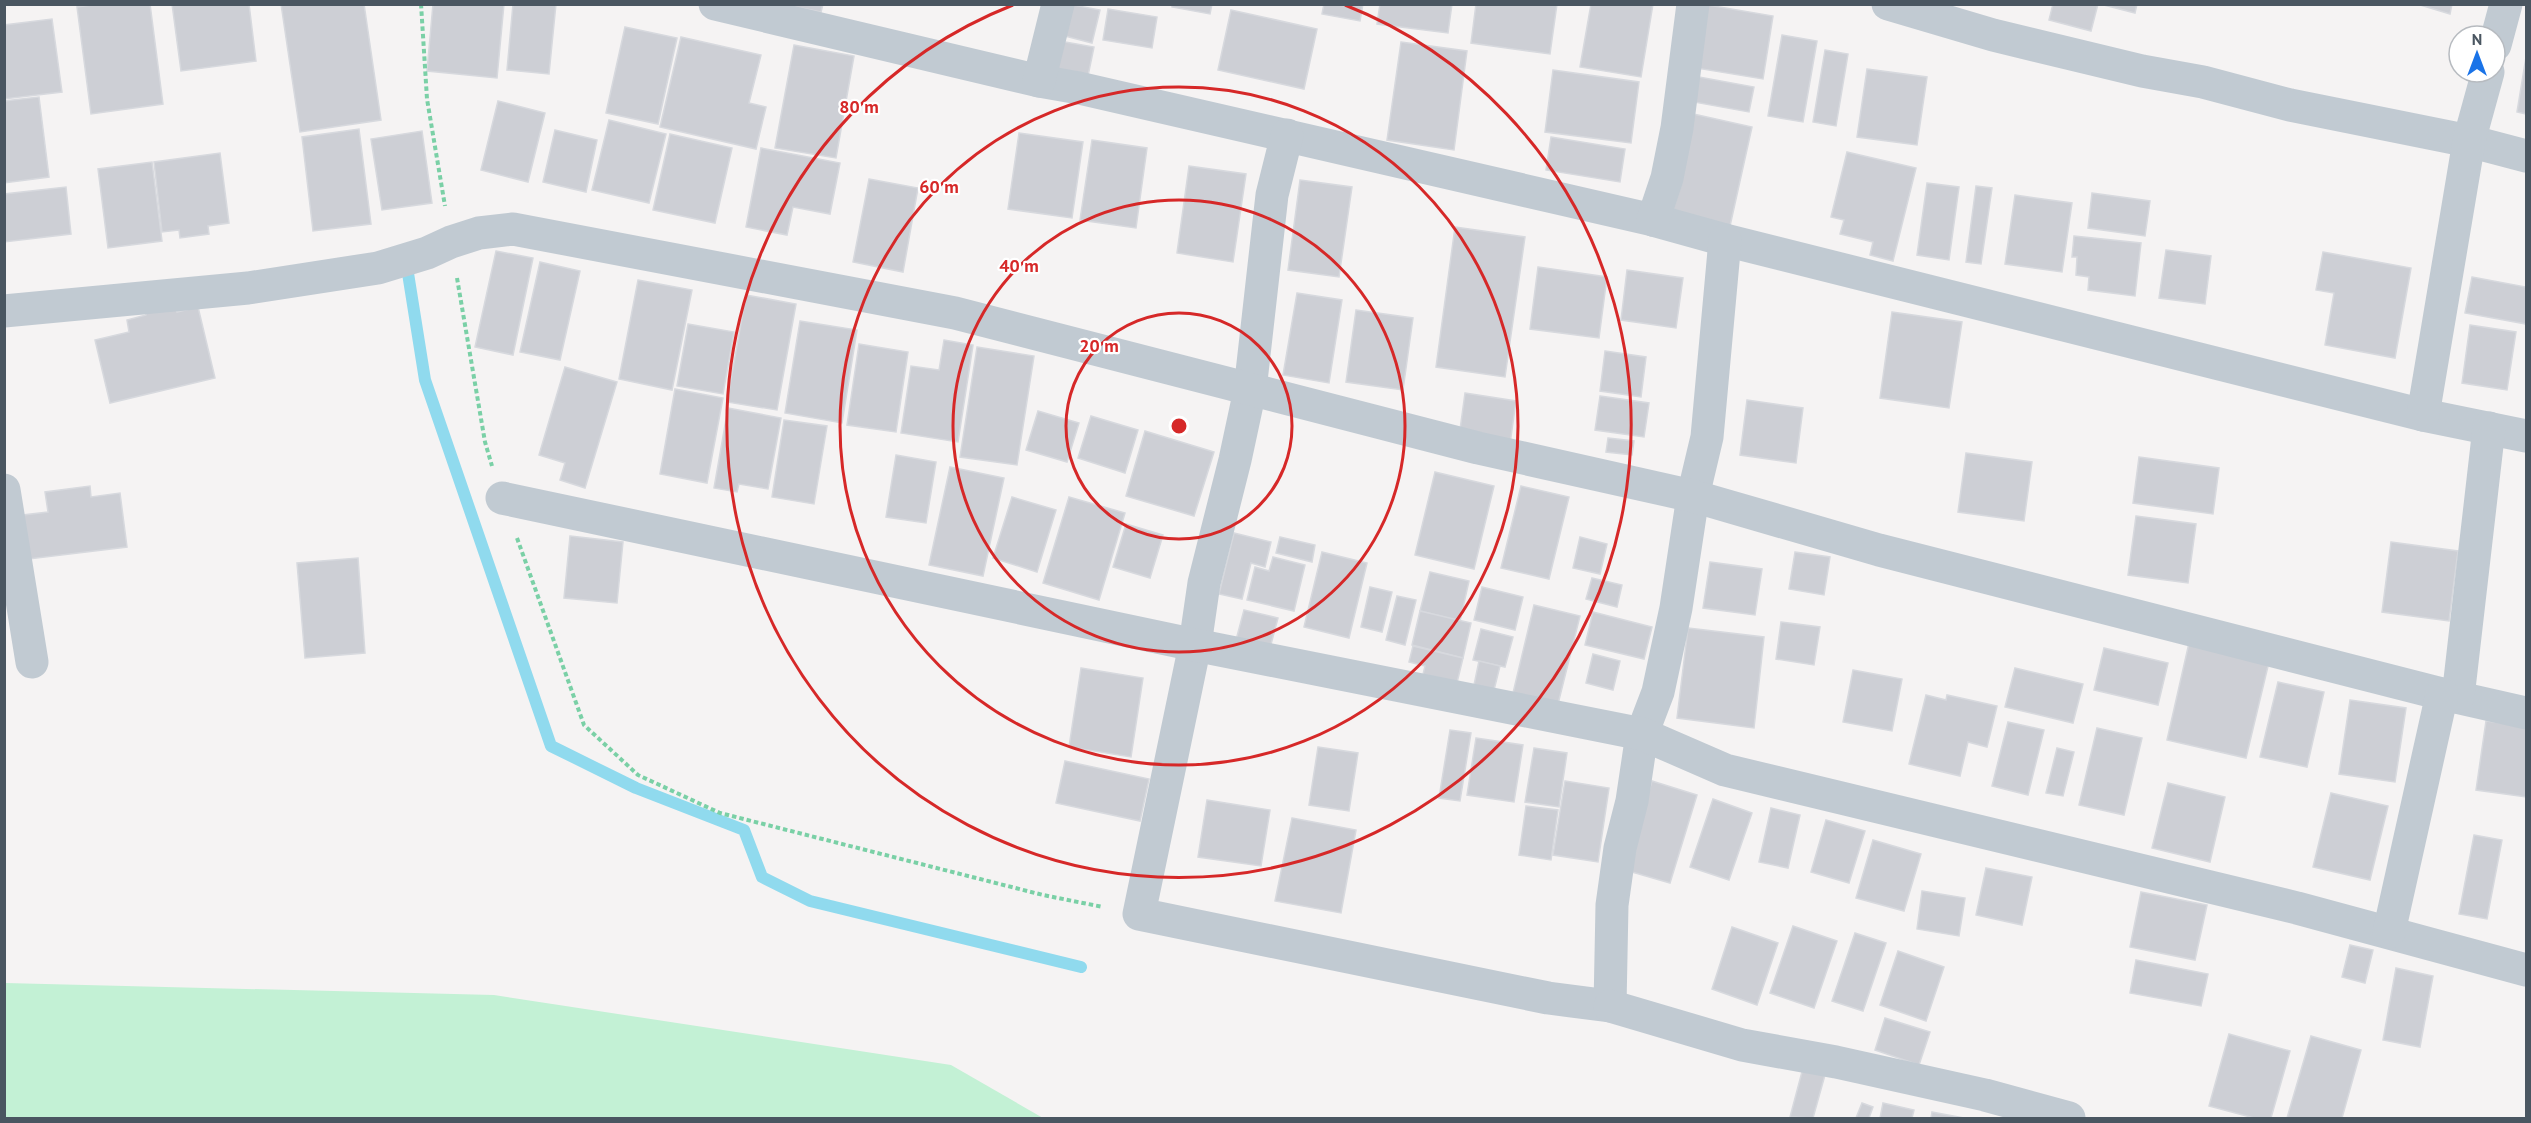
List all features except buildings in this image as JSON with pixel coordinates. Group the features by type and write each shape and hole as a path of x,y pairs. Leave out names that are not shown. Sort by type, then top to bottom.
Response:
{"street":[{"path":"715,4 1039,81 1287,135 1653,220 2423,415 2526,436"},
{"path":"1039,81 1058,4"},
{"path":"1653,220 1667,178 1677,128 1693,4"},
{"path":"1888,4 1993,35 2130,68 2203,82 2290,105 2469,141 2526,156"},
{"path":"2501,24 2506,4"},
{"path":"2423,415 2469,141 2485,84"},
{"path":"1287,135 1272,195 1250,390 1204,583 1195,645 1139,914 1548,998 1610,1006 1742,1045 1836,1062 1985,1095 2069,1119"},
{"path":"4,311 260,287 378,268 427,254 451,242 479,234 513,229 955,314 1478,448 1693,496 1878,550 2450,696 2526,713"},
{"path":"1610,1006 1612,905 1620,848 1632,801 1642,734 1658,692 1676,608 1693,496 1707,437 1725,240"},
{"path":"2390,932 2450,696 2489,428"},
{"path":"4,490 32,662"},
{"path":"502,498 1195,645 1642,734 1725,770 2390,932 2526,970"}],"path":[{"path":"421,4 427,99 485,442 502,498 584,725 638,775 720,813 1043,895 1139,914"}],"green space":[{"path":"5,983 494,995 951,1065 1043,1118 5,1118"}],"waterway":[{"path":"407,267 425,380 551,746 636,788 744,830 762,877 810,901 1081,967"}]}
